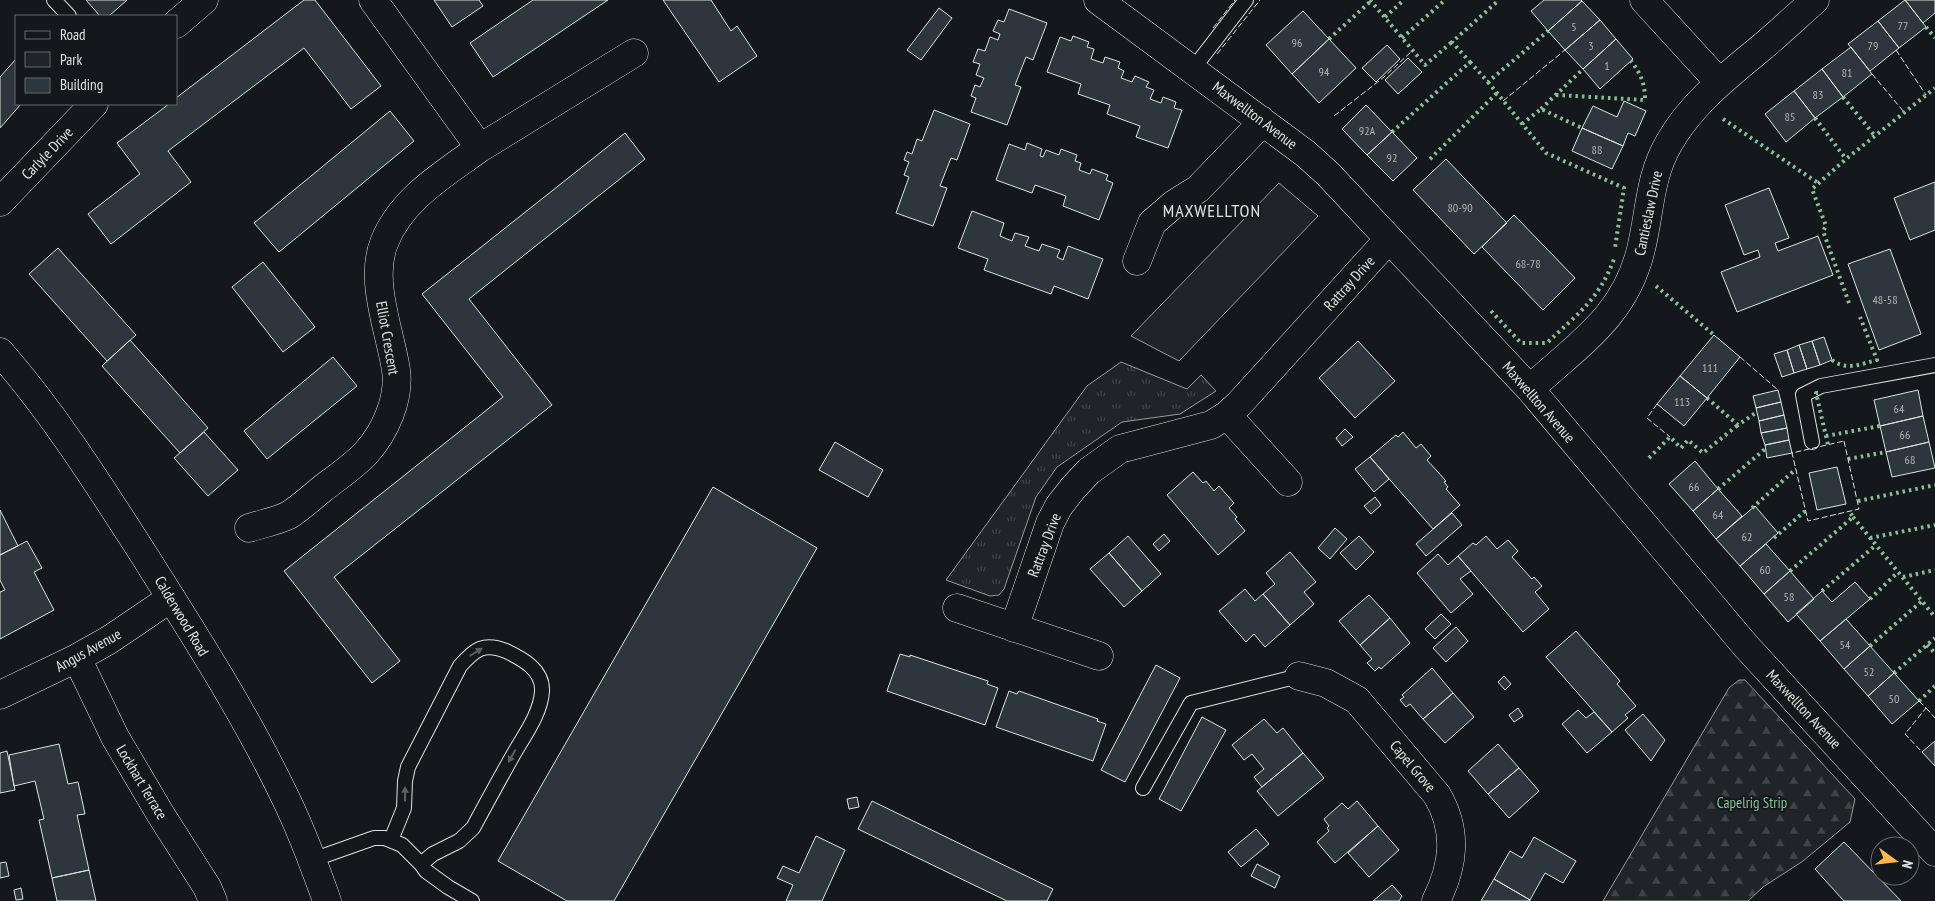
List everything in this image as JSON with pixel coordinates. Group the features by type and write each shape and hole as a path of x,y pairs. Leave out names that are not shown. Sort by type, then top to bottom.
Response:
{"street":[{"path":"178,22 204,0"},
{"path":"372,0 480,148"},
{"name":"Maxwellton Avenue","path":"1098,0 1306,154 1328,174 1530,389 1746,646 1935,852"},
{"path":"1644,0 1719,82"},
{"name":"Cantieslaw Drive","path":"1530,389 1590,336 1609,317 1621,300 1633,277 1641,249 1653,179 1659,162 1678,128 1719,82 1815,0"},
{"name":"Elliot Crescent","path":"249,528 288,515 366,453 382,432 396,393 396,373 381,299 379,270 383,245 391,226 418,194 480,148 634,53"},
{"name":"Carlyle Drive","path":"0,202 93,105"},
{"path":"1137,261 1152,223 1174,204 1198,189 1255,130 1261,120"},
{"name":"Rattray Drive","path":"1014,628 1050,523 1059,506 1073,488 1089,472 1120,449 1211,425 1227,414 1389,239"},
{"name":"Calderwood Road","path":"0,352 58,423 171,598 259,745 287,801 327,901"},
{"path":"1227,414 1288,482"},
{"name":"Angus Avenue","path":"0,695 77,658 109,640 171,598"},
{"path":"957,608 1099,656"},
{"name":"Lockhart Terrace","path":"77,658 115,737 208,887 214,901"},
{"name":"Capel Grove","path":"1299,676 1326,683 1357,700 1437,795 1446,811 1451,829 1452,846 1445,884 1436,901"}],"lane":[{"path":"54,0 68,15"},
{"path":"1193,69 1246,0"},
{"path":"1812,442 1802,395 1821,386 1935,365"},
{"path":"391,840 404,808 405,781 408,767 460,666 471,654 482,647 496,647 533,667 539,676 542,690 536,714 472,828 459,841 433,854 421,864"},
{"path":"1143,788 1191,704 1299,676"},
{"path":"312,860 374,838 391,840 409,850 426,871 439,882 472,901"}],"green space":[{"path":"1279,183 1318,216 1179,361 1131,336"},
{"path":"1121,362 1187,389 1201,375 1216,391 1180,414 1122,422 1057,467 1036,497 1004,589 999,595 990,596 946,580 1087,386"},
{"name":"Capelrig Strip","path":"1739,680 1745,680 1855,799 1850,822 1803,861 1763,887 1748,901 1603,901 1729,688"}],"building":[{"path":"86,0 127,0 110,15 99,15"},
{"path":"304,0 315,0 381,86 351,109 304,48 168,151 191,182 111,244 88,214 140,174 117,143 168,105 178,105 178,96"},
{"path":"434,0 479,0 483,6 452,27"},
{"path":"533,0 608,0 493,77 470,43"},
{"path":"663,0 711,0 731,31 737,26 757,56 719,82"},
{"path":"1544,0 1582,1 1548,31 1531,11"},
{"path":"1905,0 1926,27 1899,48 1878,21"},
{"path":"1905,0 1935,0 1935,13 1923,23"},
{"path":"1582,1 1600,20 1565,50 1548,31"},
{"path":"939,8 952,18 921,60 907,50"},
{"path":"1009,9 1047,23 1033,60 1026,57 1015,85 1021,87 1007,125 971,112 976,98 971,96 975,85 980,87 984,78 976,75 980,64 973,62 978,49 985,51 990,37 998,40 1000,34 993,31 998,20 1004,22"},
{"path":"1303,11 1329,39 1292,74 1266,45"},
{"path":"1600,20 1616,39 1583,69 1565,50"},
{"path":"1878,21 1899,48 1870,71 1848,44"},
{"path":"1073,36 1089,42 1087,47 1094,49 1091,59 1103,63 1105,57 1120,62 1118,68 1124,71 1121,78 1132,82 1135,76 1149,82 1146,87 1154,90 1150,99 1161,103 1163,97 1176,102 1174,108 1182,110 1168,148 1136,137 1140,126 1107,114 1110,105 1078,94 1081,84 1047,72 1060,37 1071,41"},
{"path":"1329,39 1356,68 1319,103 1292,74"},
{"path":"1616,39 1633,59 1600,89 1583,69"},
{"path":"1387,45 1400,59 1376,82 1362,68"},
{"path":"1851,47 1872,74 1843,97 1822,69"},
{"path":"1408,58 1422,72 1398,94 1385,80"},
{"path":"15,60 15,105 20,105 0,128 0,77"},
{"path":"1822,69 1843,97 1815,118 1794,91"},
{"path":"1794,91 1815,118 1786,142 1765,114"},
{"path":"1624,101 1646,111 1635,136 1628,133 1623,146 1582,128 1593,106 1617,117"},
{"path":"1366,105 1392,132 1367,155 1342,129"},
{"path":"934,110 970,124 957,160 951,158 940,186 947,188 933,226 896,213 909,177 904,175 909,162 904,160 907,152 912,154 917,139 922,141"},
{"path":"390,111 414,141 279,252 254,223"},
{"path":"1582,128 1623,146 1612,169 1572,151"},
{"path":"1392,132 1417,158 1393,181 1367,155"},
{"path":"625,133 645,159 469,299 552,405 334,577 400,661 372,683 284,571 503,397 422,294"},
{"path":"1027,143 1042,149 1040,156 1043,157 1046,150 1059,155 1061,149 1077,155 1075,161 1081,163 1079,170 1090,174 1092,169 1108,175 1106,180 1113,183 1099,220 1063,206 1066,196 1035,185 1032,193 996,180 1009,144 1025,150"},
{"path":"1446,159 1507,223 1474,254 1413,190"},
{"path":"1935,182 1935,230 1910,240 1894,198"},
{"path":"1769,188 1789,238 1775,243 1778,251 1818,236 1833,275 1737,312 1721,272 1760,257 1758,250 1744,255 1725,205"},
{"path":"972,211 1004,223 1000,236 1012,241 1015,233 1029,237 1025,246 1039,251 1042,244 1060,250 1057,257 1063,260 1068,246 1103,259 1088,299 1054,286 1051,294 984,270 988,259 958,248"},
{"path":"1514,215 1575,278 1543,310 1482,247"},
{"path":"58,248 136,335 107,361 29,274"},
{"path":"1890,249 1921,334 1879,350 1848,264"},
{"path":"263,262 315,327 283,352 232,287"},
{"path":"1714,335 1740,357 1707,398 1680,376"},
{"path":"1824,337 1832,360 1820,365 1812,341"},
{"path":"130,340 208,428 180,453 102,366"},
{"path":"1358,341 1395,381 1355,418 1319,378"},
{"path":"1812,341 1820,365 1807,369 1799,345"},
{"path":"1799,345 1807,369 1794,373 1787,350"},
{"path":"1787,350 1794,373 1782,377 1774,354"},
{"path":"333,357 357,386 267,459 244,431"},
{"path":"1680,376 1707,398 1684,426 1657,404"},
{"path":"1778,390 1781,402 1756,408 1753,396"},
{"path":"1918,390 1923,416 1880,426 1874,400"},
{"path":"1781,402 1784,415 1759,421 1756,408"},
{"path":"1784,415 1787,428 1761,433 1759,421"},
{"path":"1923,416 1929,442 1886,452 1880,426"},
{"path":"1787,428 1789,440 1765,445 1761,433"},
{"path":"1345,429 1353,437 1342,446 1336,438"},
{"path":"204,432 238,470 208,496 174,458"},
{"path":"1403,432 1416,448 1421,444 1431,456 1427,460 1446,481 1444,482 1448,487 1446,489 1460,505 1433,529 1370,457 1396,435 1398,437"},
{"path":"1789,440 1792,453 1767,458 1765,445"},
{"path":"835,442 883,470 868,497 819,470"},
{"path":"1929,442 1935,468 1892,477 1886,452"},
{"path":"1370,457 1389,479 1374,492 1355,469"},
{"path":"1695,461 1718,489 1693,511 1669,484"},
{"path":"1837,467 1846,504 1817,510 1809,473"},
{"path":"1193,472 1203,483 1206,481 1214,491 1219,486 1234,503 1229,508 1245,531 1218,555 1167,495"},
{"path":"713,487 817,548 614,901 567,901 498,861"},
{"path":"1718,489 1742,516 1716,539 1693,511"},
{"path":"1375,497 1381,505 1371,514 1364,506"},
{"path":"1755,506 1778,533 1740,566 1716,539"},
{"path":"0,510 18,546 0,555"},
{"path":"1452,513 1462,525 1426,556 1416,544"},
{"path":"1335,528 1347,539 1330,559 1318,548"},
{"path":"1164,534 1170,541 1159,551 1153,544"},
{"path":"1128,536 1161,574 1142,591 1109,553"},
{"path":"1359,536 1374,552 1356,570 1340,553"},
{"path":"1486,536 1497,549 1508,540 1518,551 1512,557 1532,579 1534,577 1542,586 1535,592 1549,609 1523,632 1458,556 1473,543 1476,545"},
{"path":"27,541 42,568 34,572 54,610 0,639 0,592 5,590 0,580 0,555"},
{"path":"1766,544 1790,571 1764,594 1740,566"},
{"path":"1290,552 1316,582 1304,592 1314,604 1290,625 1263,594 1275,584 1266,573"},
{"path":"1109,553 1142,591 1124,607 1090,569"},
{"path":"1438,554 1448,565 1458,556 1471,571 1460,579 1473,594 1451,613 1417,573"},
{"path":"1790,571 1814,599 1788,622 1764,594"},
{"path":"1855,582 1870,599 1820,641 1796,614 1822,591 1832,602"},
{"path":"1245,589 1255,601 1263,594 1290,625 1265,647 1254,634 1246,642 1219,611"},
{"path":"1369,595 1390,618 1360,645 1339,621"},
{"path":"1441,614 1451,624 1435,639 1425,629"},
{"path":"1390,618 1410,643 1381,669 1379,667 1375,671 1367,663 1372,659 1360,645"},
{"path":"1846,619 1870,646 1844,669 1820,641"},
{"path":"1456,627 1468,641 1446,662 1433,648"},
{"path":"1576,631 1620,681 1617,684 1636,706 1625,715 1628,718 1612,732 1546,657"},
{"path":"1870,646 1894,673 1868,696 1844,669"},
{"path":"900,654 910,657 910,655 988,681 987,684 998,688 985,725 887,691"},
{"path":"1156,665 1180,678 1125,782 1101,770"},
{"path":"1432,668 1453,693 1423,719 1410,704 1406,707 1400,700 1404,697 1402,695"},
{"path":"1894,673 1919,701 1892,724 1868,696"},
{"path":"1504,676 1511,684 1505,690 1498,682"},
{"path":"1009,691 1017,694 1019,691 1098,719 1097,721 1106,724 1093,761 996,727"},
{"path":"1453,693 1474,717 1445,743 1423,719"},
{"path":"1518,708 1523,716 1514,722 1509,715"},
{"path":"1578,710 1586,718 1594,712 1612,732 1587,753 1562,724"},
{"path":"1643,714 1665,740 1651,761 1625,730"},
{"path":"1202,717 1226,730 1181,811 1159,799"},
{"path":"1264,719 1277,733 1283,728 1303,753 1262,787 1254,777 1264,769 1252,754 1244,760 1232,745"},
{"path":"1935,741 1935,766 1922,752"},
{"path":"59,744 68,784 78,782 85,814 77,815 89,870 52,878 39,820 44,819 35,781 14,786 9,755"},
{"path":"1498,744 1519,768 1488,794 1468,771"},
{"path":"7,751 15,790 0,793 0,753"},
{"path":"1303,753 1324,778 1278,816 1257,791"},
{"path":"1519,768 1539,791 1509,818 1488,794"},
{"path":"857,797 859,807 849,809 847,799"},
{"path":"872,801 1053,889 1047,901 1007,901 858,829"},
{"path":"1357,801 1378,826 1335,863 1317,842 1329,831 1327,828 1329,826 1324,819 1342,803 1348,809"},
{"path":"1378,826 1399,850 1369,877 1348,853"},
{"path":"1256,829 1269,844 1241,867 1228,852"},
{"path":"816,836 845,850 822,901 786,901 793,885 777,878 783,866 799,873"},
{"path":"1534,837 1576,861 1563,883 1545,873 1530,900 1494,879 1510,851 1522,858"},
{"path":"1844,842 1870,869 1870,886 1887,886 1901,901 1844,901 1815,869"},
{"path":"6,862 9,876 0,878 0,863"},
{"path":"1257,864 1280,876 1275,888 1251,876"},
{"path":"89,870 96,901 57,901 52,878"},
{"path":"1494,879 1530,900 1530,901 1481,901"},
{"path":"1392,885 1402,896 1399,901 1373,901"},
{"path":"21,888 23,899 16,900 14,890"}],"hedge":[{"path":"1370,0 1425,65 1452,42"},
{"path":"1385,17 1404,0"},
{"path":"1402,38 1445,0"},
{"path":"1392,132 1470,62 1452,42 1499,0"},
{"path":"1329,39 1371,1"},
{"path":"1926,27 1935,38"},
{"path":"1470,62 1488,82 1548,31"},
{"path":"1556,95 1645,100 1642,79 1631,61"},
{"path":"1541,109 1583,69"},
{"path":"1488,82 1546,153 1624,188 1615,248"},
{"path":"1849,303 1823,231 1826,226 1812,189 1846,159 1935,88"},
{"path":"1430,159 1497,93"},
{"path":"1843,97 1875,136"},
{"path":"1522,124 1541,109 1582,128"},
{"path":"1815,118 1846,159"},
{"path":"1723,119 1818,183"},
{"path":"1491,311 1521,343 1547,343 1594,296 1614,259"},
{"path":"1656,286 1714,335"},
{"path":"1832,360 1848,366 1877,360 1860,317"},
{"path":"1818,393 1816,393 1828,445"},
{"path":"1707,398 1738,425 1757,412"},
{"path":"1649,458 1670,437 1681,448 1688,440 1703,453 1738,425"},
{"path":"1826,436 1880,426"},
{"path":"1718,489 1765,449"},
{"path":"1848,459 1886,452"},
{"path":"1752,508 1796,469"},
{"path":"1858,501 1935,485"},
{"path":"1774,538 1805,511"},
{"path":"1790,571 1853,517 1849,511"},
{"path":"1853,517 1935,617"},
{"path":"1870,538 1935,525"},
{"path":"1822,591 1876,545"},
{"path":"1903,577 1935,570"},
{"path":"1870,599 1898,572"},
{"path":"1870,646 1922,601"},
{"path":"1894,673 1935,638"},
{"path":"1927,645 1935,653"},
{"path":"1919,701 1935,686"}],"fence":[{"path":"1213,28 1235,0"},
{"path":"1217,54 1260,0"},
{"path":"1334,116 1384,77 1413,50"},
{"path":"1503,101 1565,50"},
{"path":"1896,50 1926,95"},
{"path":"1872,74 1904,112"},
{"path":"1740,357 1778,390"},
{"path":"1657,404 1647,418 1670,437"},
{"path":"1844,441 1859,509 1808,521 1792,453 1844,441"},
{"path":"1919,701 1926,708 1905,734 1922,752"},
{"path":"1926,708 1935,718"}],"district":[{"name":"MAXWELLTON","path":"1212,210"}]}
